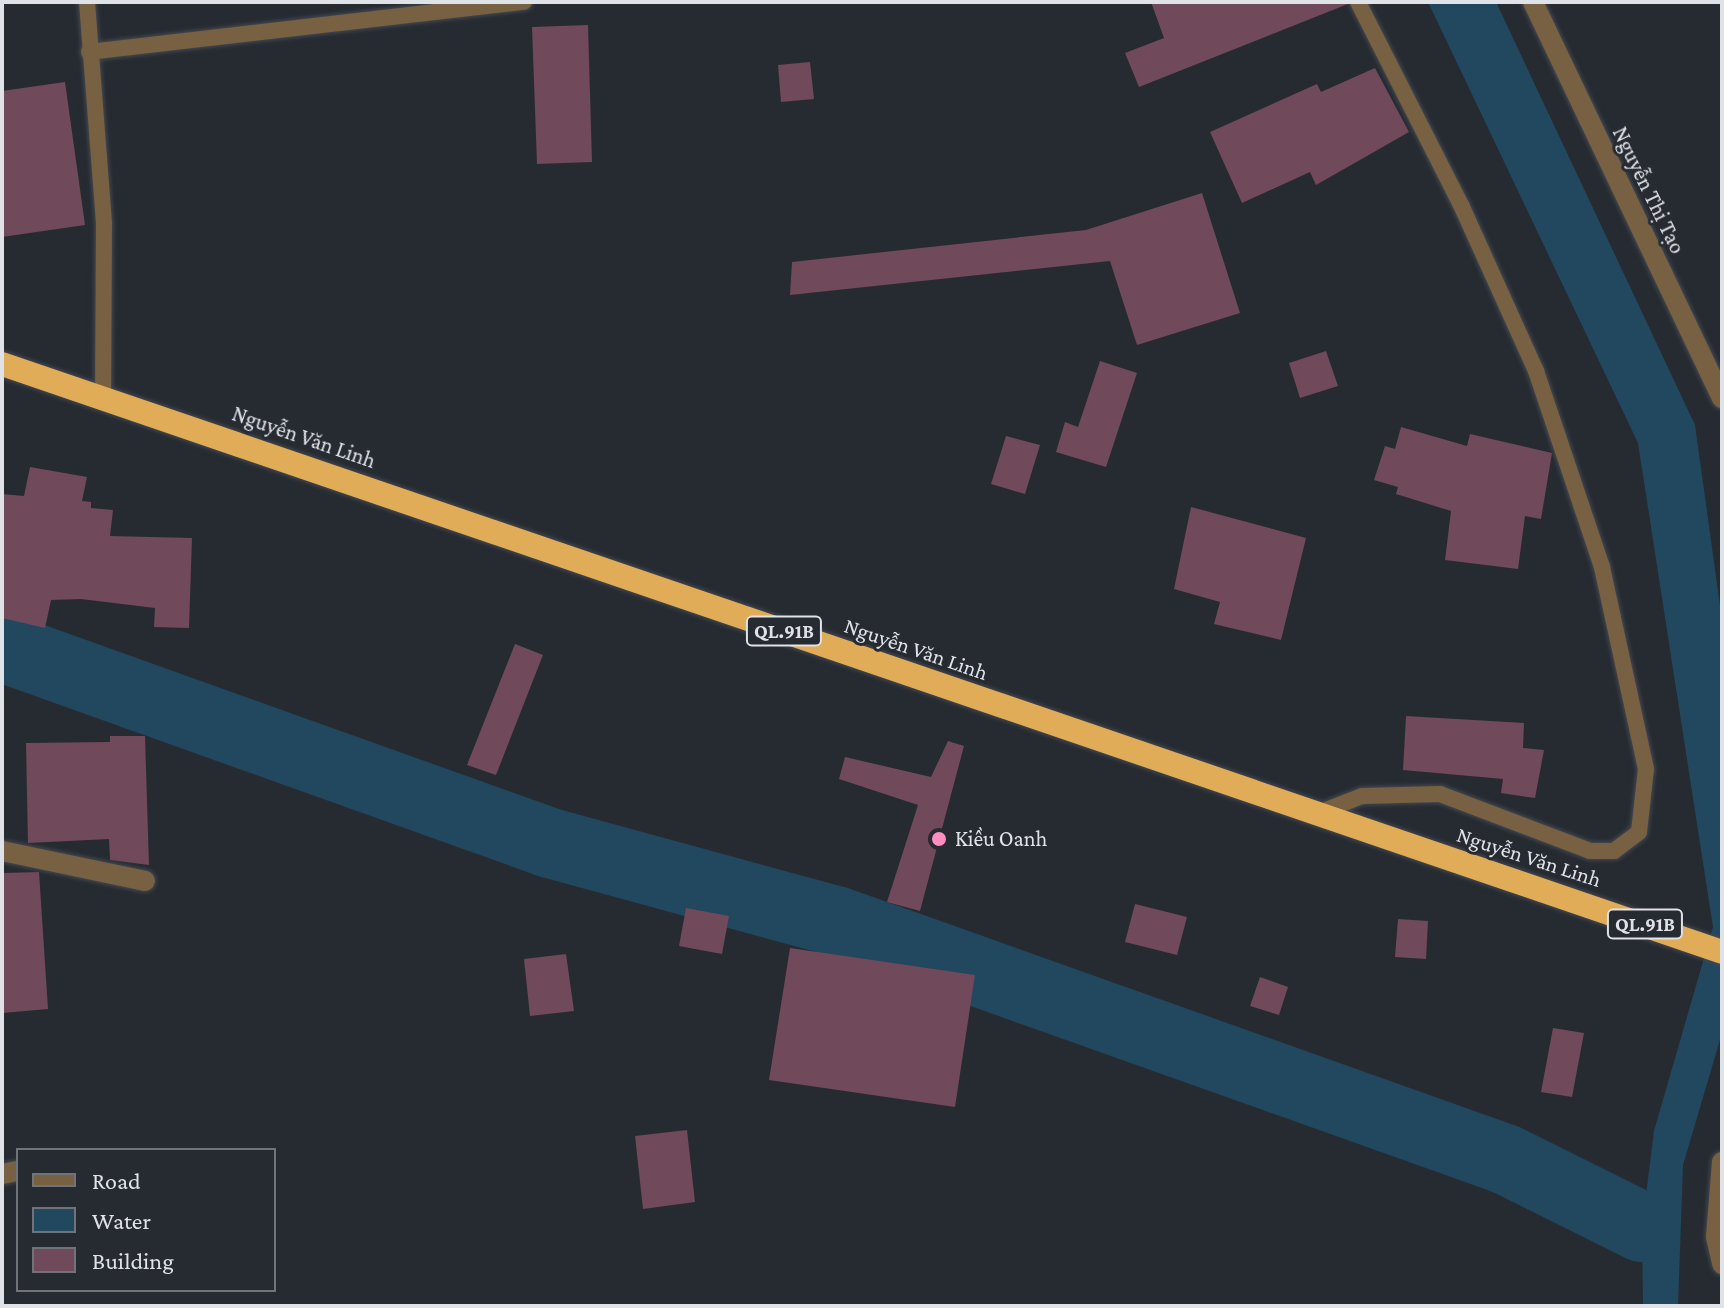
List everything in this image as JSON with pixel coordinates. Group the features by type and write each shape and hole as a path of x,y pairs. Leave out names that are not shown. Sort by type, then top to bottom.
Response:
{"highway":[{"name":"Nguyễn Văn Linh","path":"2,364 103,395 1316,814 1568,896 1722,952"}],"street":[{"name":"Nguyễn Thị Tạo","path":"1533,2 1722,398"},
{"path":"2,851 145,881"},
{"path":"1722,1162 1716,1237 1722,1264"}],"lane":[{"path":"87,2 104,224 103,395"},
{"path":"89,52 524,2"},
{"path":"1316,814 1362,796 1440,794 1590,851 1614,851 1639,832 1646,769 1602,567 1536,371 1462,207 1358,2"}],"water":[{"path":"1428,2 1496,2 1695,425 1722,620 1722,1033 1683,1165 1678,1306 1643,1306 1642,1227 1654,1131 1713,927 1638,443"}],"building":[{"path":"1151,2 1348,4 1139,87 1125,53 1164,38"},
{"path":"588,25 592,162 537,164 532,27"},
{"path":"810,62 814,99 781,102 778,65"},
{"path":"1375,68 1409,132 1316,185 1310,172 1242,203 1210,132 1317,84 1321,92"},
{"path":"65,82 85,225 2,237 2,91"},
{"path":"1202,193 1240,313 1137,345 1110,261 790,295 792,262 1086,230"},
{"path":"1326,351 1338,386 1300,398 1289,363"},
{"path":"1100,361 1137,373 1106,467 1056,452 1065,422 1078,427"},
{"path":"1401,427 1467,446 1470,434 1552,453 1541,519 1525,516 1518,569 1445,560 1451,511 1396,494 1398,487 1374,480 1385,446 1395,449"},
{"path":"1006,436 1040,445 1025,494 991,484"},
{"path":"30,467 87,477 82,501 91,502 91,508 113,510 110,536 192,538 189,628 154,627 155,608 81,599 51,600 45,628 2,618 2,494 24,496"},
{"path":"1191,507 1306,538 1281,640 1214,624 1220,602 1174,589"},
{"path":"515,644 543,655 496,775 467,765"},
{"path":"1406,716 1524,723 1523,748 1544,750 1535,798 1501,793 1503,779 1403,770"},
{"path":"110,736 145,736 149,865 110,860 109,839 28,843 26,743 110,742"},
{"path":"948,741 964,746 920,911 887,902 918,805 839,779 845,757 931,777"},
{"path":"39,872 48,1009 2,1013 2,873"},
{"path":"1135,904 1187,917 1177,955 1125,942"},
{"path":"686,908 729,916 722,954 679,946"},
{"path":"1398,919 1428,921 1426,959 1395,957"},
{"path":"790,948 975,975 955,1107 769,1080"},
{"path":"566,954 574,1011 530,1016 524,959"},
{"path":"1260,977 1288,987 1279,1015 1250,1006"},
{"path":"1553,1028 1584,1033 1572,1097 1541,1092"},
{"path":"687,1130 695,1202 643,1209 635,1136"}],"waterway":[{"path":"2,647 550,843 836,921 1505,1159 1642,1227"}],"place":[{"name":"Kiều Oanh","path":"939,839"}]}
